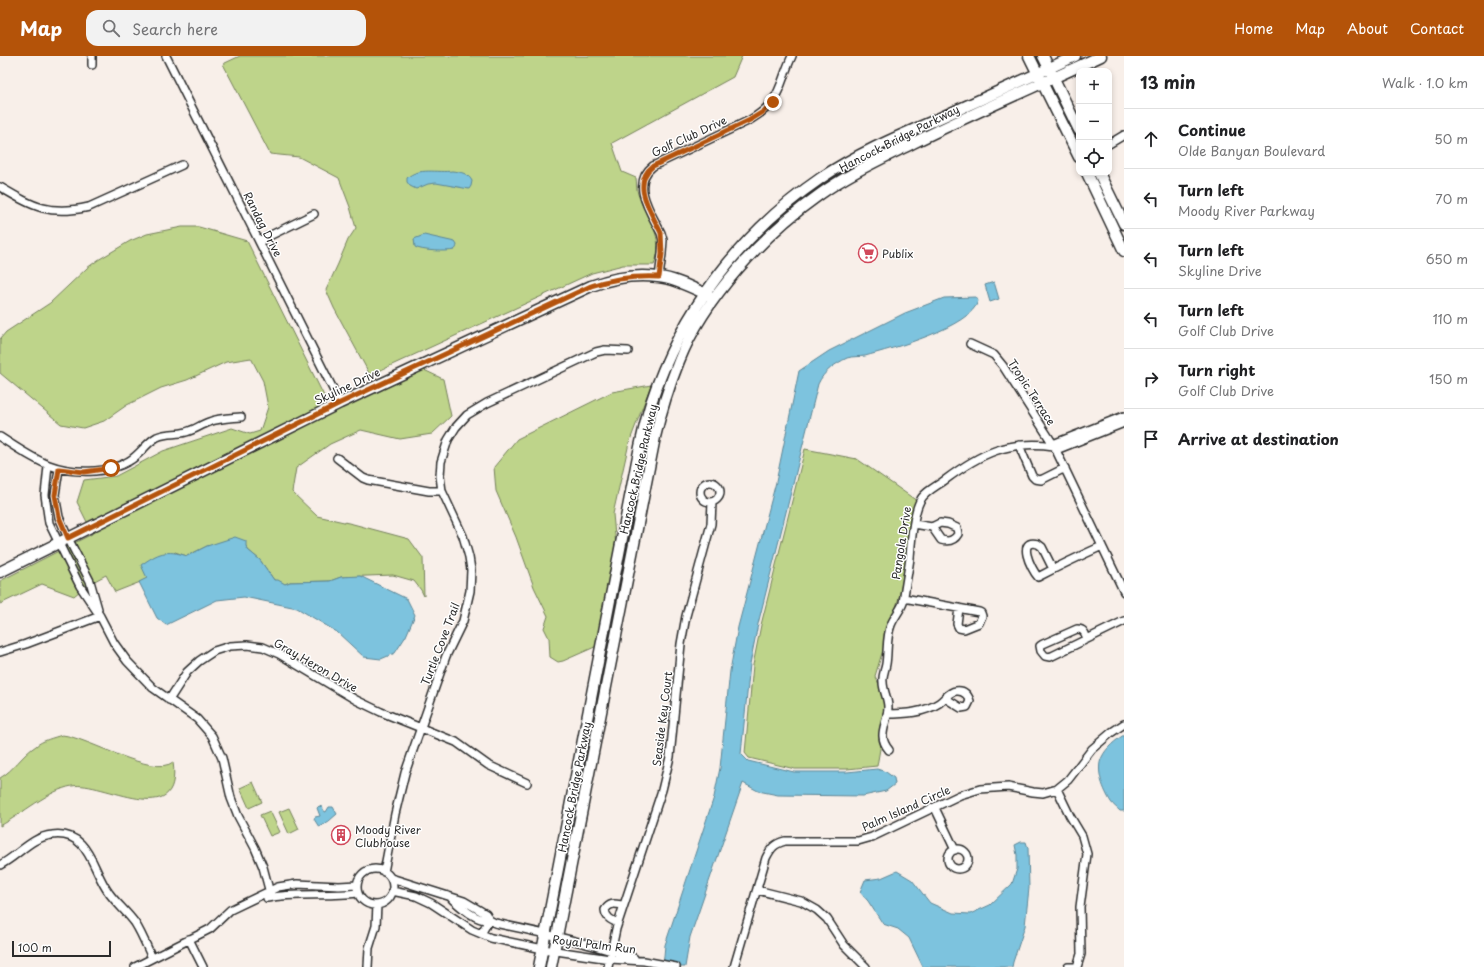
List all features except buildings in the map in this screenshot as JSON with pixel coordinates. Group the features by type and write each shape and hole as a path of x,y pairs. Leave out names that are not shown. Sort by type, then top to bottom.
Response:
{"main road":[{"path":"1029,56 1076,151"},
{"path":"1043,56 1076,124"},
{"name":"Hancock Bridge Parkway","path":"539,967 637,461 647,418 663,372 693,311 734,255 757,230 790,201 822,178 859,155 1075,56"},
{"name":"Hancock Bridge Parkway","path":"552,967 646,479 659,419 679,360 693,334 715,299 742,266 766,240 794,214 819,194 863,167 943,128 1101,56"},
{"path":"1087,176 1124,251"},
{"path":"1100,176 1124,224"},
{"name":"Skyline Drive","path":"0,572 340,403 591,286 605,281 621,278 659,277 715,299"}],"street":[{"path":"92,56 92,65"},
{"name":"Randag Drive","path":"166,56 340,403"},
{"name":"Golf Club Drive","path":"659,277 662,240 661,233 642,190 642,179 647,171 653,166 750,120 763,112 773,102 778,93 792,56"},
{"path":"1112,142 1124,135"},
{"path":"0,187 25,202 38,207 52,211 73,211 89,207 182,165"},
{"path":"259,242 314,214"},
{"name":"Tropic Terrace","path":"970,344 994,355 1003,366 1055,447"},
{"name":"Turtle Cove Trail","path":"384,872 395,814 405,773 422,729 446,656 463,621 470,591 470,564 465,542 442,491 440,471 445,447 451,433 467,415 487,403 596,352 605,350 628,351"},
{"path":"1055,447 1124,416"},
{"path":"0,437 48,466 84,472 111,468 130,461 151,441 160,435 187,432 217,419 241,417"},
{"path":"1055,447 1124,423"},
{"name":"Pangola Drive","path":"889,750 884,744 882,737 888,706 883,683 889,630 891,623 900,611 904,598 914,524 920,500 933,488 966,464 985,454 1019,445 1035,444 1055,447"},
{"path":"1019,445 1032,476 1035,479 1041,480 1065,468"},
{"path":"1055,447 1124,592"},
{"path":"337,458 363,478 368,480 429,491 442,491"},
{"path":"48,466 45,501 49,523 63,540 90,581 100,616"},
{"path":"59,469 55,495 56,501 63,540 80,586 100,616 114,644 127,661 153,688 197,719 212,736 222,758 231,798 238,816 255,848 270,894"},
{"path":"45,501 56,501"},
{"name":"Seaside Key Court","path":"608,967 623,906 662,790 670,757 681,644 686,616 711,524 712,502"},
{"path":"914,524 932,527"},
{"path":"1053,569 1042,547 1038,544 1031,544 1027,547 1026,552 1029,560 1038,576 1053,569 1102,546"},
{"path":"904,598 959,608"},
{"path":"0,652 26,644 100,616"},
{"path":"1087,639 1084,630 1076,629 1043,644 1040,646 1041,651 1045,656 1050,657 1087,639 1124,621"},
{"name":"Gray Heron Drive","path":"169,700 187,672 199,661 214,652 230,646 247,645 263,647 279,654 356,700 381,712 456,742 488,765 528,784"},
{"path":"887,714 904,714 927,709 940,703 945,698"},
{"path":"1068,967 1076,967 1082,954 1081,894 1087,854 1082,836 1070,816 1057,789 1068,780 1092,749 1124,724"},
{"name":"Palm Island Circle","path":"734,967 766,858 771,848 777,843 785,841 858,841 872,837 967,793 988,788 1008,787 1043,793 1057,789"},
{"path":"935,808 955,850"},
{"path":"0,865 33,842 45,836 59,835 73,838 84,846 90,855 108,893 123,908 135,924 152,958"},
{"path":"375,869 384,872 391,878 393,885 392,891 386,902 377,905 368,904 363,901 358,893 357,885 360,876 365,872 375,869"},
{"name":"Royal Palm Run","path":"391,878 449,896 462,903 483,920 489,920 495,923 611,950 644,961 676,967"},
{"path":"270,894 278,887 297,884 339,886 357,885"},
{"path":"757,890 801,902 817,910 827,919 844,945 866,967"},
{"name":"Royal Palm Run","path":"392,891 416,896 481,934 491,938 555,951 610,959 644,961"},
{"path":"135,967 210,928 230,910 249,901 270,894 340,896 358,893"},
{"path":"453,917 462,903"},
{"path":"618,923 609,919 605,914 605,910 612,904 623,906"},
{"path":"368,967 369,948 376,926 377,905"},
{"path":"481,934 489,920"},
{"path":"189,940 203,967"}],"green space":[{"path":"240,56 742,56 733,77 612,143 622,172 636,178 637,190 641,203 654,228 658,245 654,265 623,265 592,273 370,375 326,290 348,240 356,228 339,178 299,157 270,154 223,64"},
{"path":"182,227 199,227 247,241 328,404 88,524 77,502 84,480 116,476 163,451 232,428 250,434 260,431 268,407 263,381 251,358 226,362 187,380 161,388 127,405 104,421 83,428 61,424 0,373 0,339 6,332 50,303 87,268 98,260 130,241 147,234"},
{"path":"422,369 443,379 451,416 432,434 400,439 361,430 330,444 296,468 292,492 317,516 409,539 423,558 424,596 414,581 393,575 341,577 330,581 290,582 285,584 274,580 260,560 248,550 246,546 207,546 187,556 175,552 148,579 115,592 106,575 87,585 74,596 42,584 0,604 0,581 92,534 91,531 341,406"},
{"path":"651,385 629,443 613,514 616,547 597,646 558,662 550,657 549,638 544,628 548,616 534,587 516,537 496,491 494,467 517,439 612,392"},
{"path":"805,449 857,459 917,501 900,594 875,676 888,703 877,766 847,769 795,769 749,758 745,753 753,665 761,625"},
{"path":"62,735 73,737 136,761 151,765 164,766 173,762 173,783 166,795 153,799 138,798 85,786 63,788 45,797 0,826 0,778 10,771 26,754 39,744 48,739"},
{"path":"253,782 262,802 249,808 240,788"},
{"path":"289,808 299,829 289,834 279,812"},
{"path":"270,811 280,832 270,836 260,815"}],"water":[{"path":"422,171 461,172 468,176 472,181 469,189 436,183 428,184 416,189 410,186 407,182 407,178"},
{"path":"424,235 455,242 457,245 456,248 451,251 440,251 415,247 414,239"},
{"path":"994,282 999,299 990,302 985,285"},
{"path":"976,297 978,301 972,311 961,320 946,328 929,336 893,348 865,356 847,358 830,368 820,379 758,624 750,664 741,754 748,761 794,772 847,772 877,769 886,772 894,778 895,784 886,791 863,796 778,795 758,791 743,783 690,937 685,967 663,967 665,945 714,797 720,768 730,671 738,627 776,482 799,371 829,351 905,313 944,298"},
{"path":"235,537 246,541 248,550 260,560 274,580 278,580 285,584 290,582 330,581 341,577 360,576 407,599 415,615 406,636 395,653 381,659 364,657 337,632 297,608 244,597 217,600 166,625 157,618 139,582 147,578 141,565 162,553 173,553 187,556 207,546"},
{"path":"1124,735 1124,811 1120,811 1112,803 1106,792 1101,780 1099,768 1100,762 1106,750"},
{"path":"319,806 326,812 329,807 333,807 337,814 319,827 314,819 315,817 320,816 317,808"},
{"path":"1021,842 1026,842 1028,848 1029,888 1025,926 1012,967 923,967 909,938 898,929 883,924 868,901 860,892 865,880 881,878 897,871 912,880 930,903 953,913 970,914 990,905 1012,884 1017,869 1015,845"}],"place":[{"name":"Publix","path":"868,253"},
{"name":"Moody River Clubhouse","path":"341,835"}],"route":[{"path":"111,468 84,472 59,469 55,495 59,517 68,538 340,403 591,286 605,281 621,278 639,276 659,277 662,240 661,233 642,190 642,179 647,171 653,166 750,120 763,112 773,102"}]}
